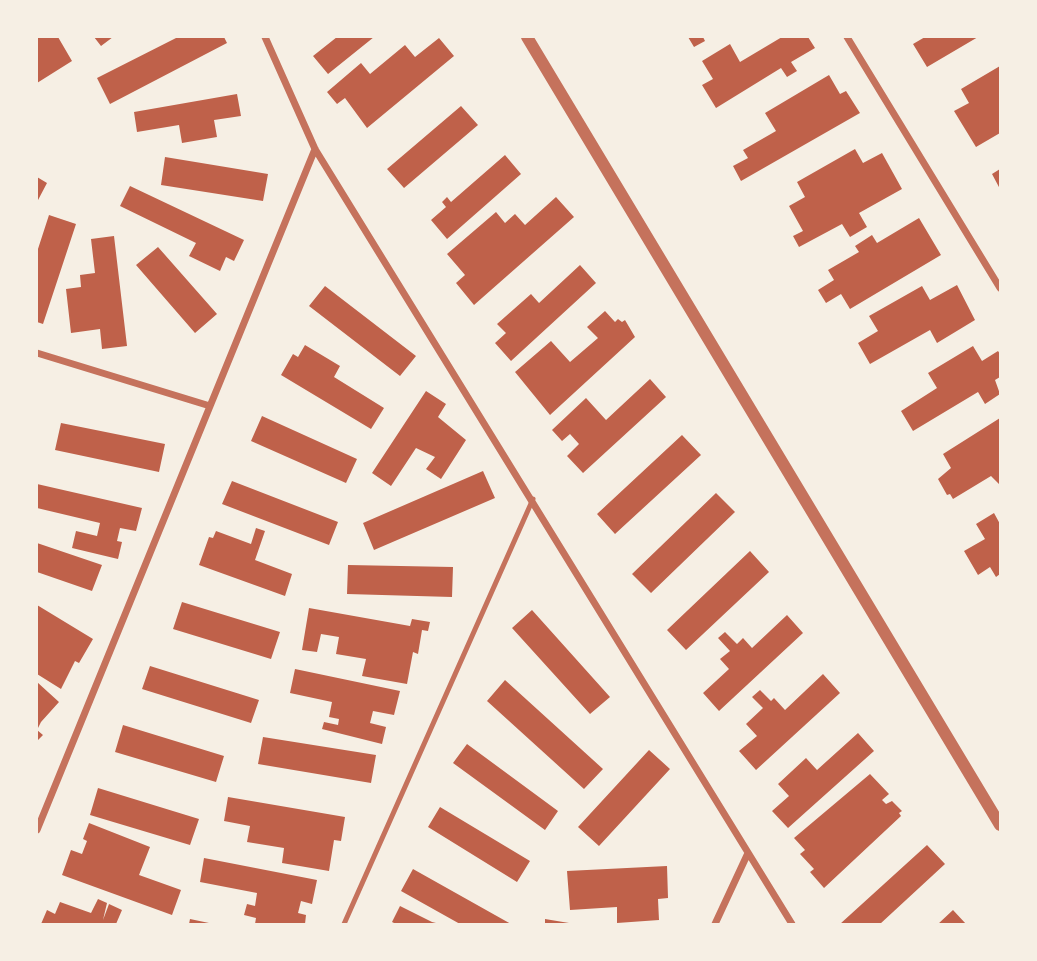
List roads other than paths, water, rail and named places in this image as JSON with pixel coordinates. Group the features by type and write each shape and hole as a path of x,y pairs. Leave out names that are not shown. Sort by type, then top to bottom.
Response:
{"street":[{"path":"265,37 315,149 533,499 792,924"},
{"path":"527,37 1000,825"},
{"path":"847,37 1000,288"},
{"path":"37,830 315,149"},
{"path":"37,353 210,406"},
{"path":"715,924 748,853"}],"lane":[{"path":"344,924 533,499"}]}
